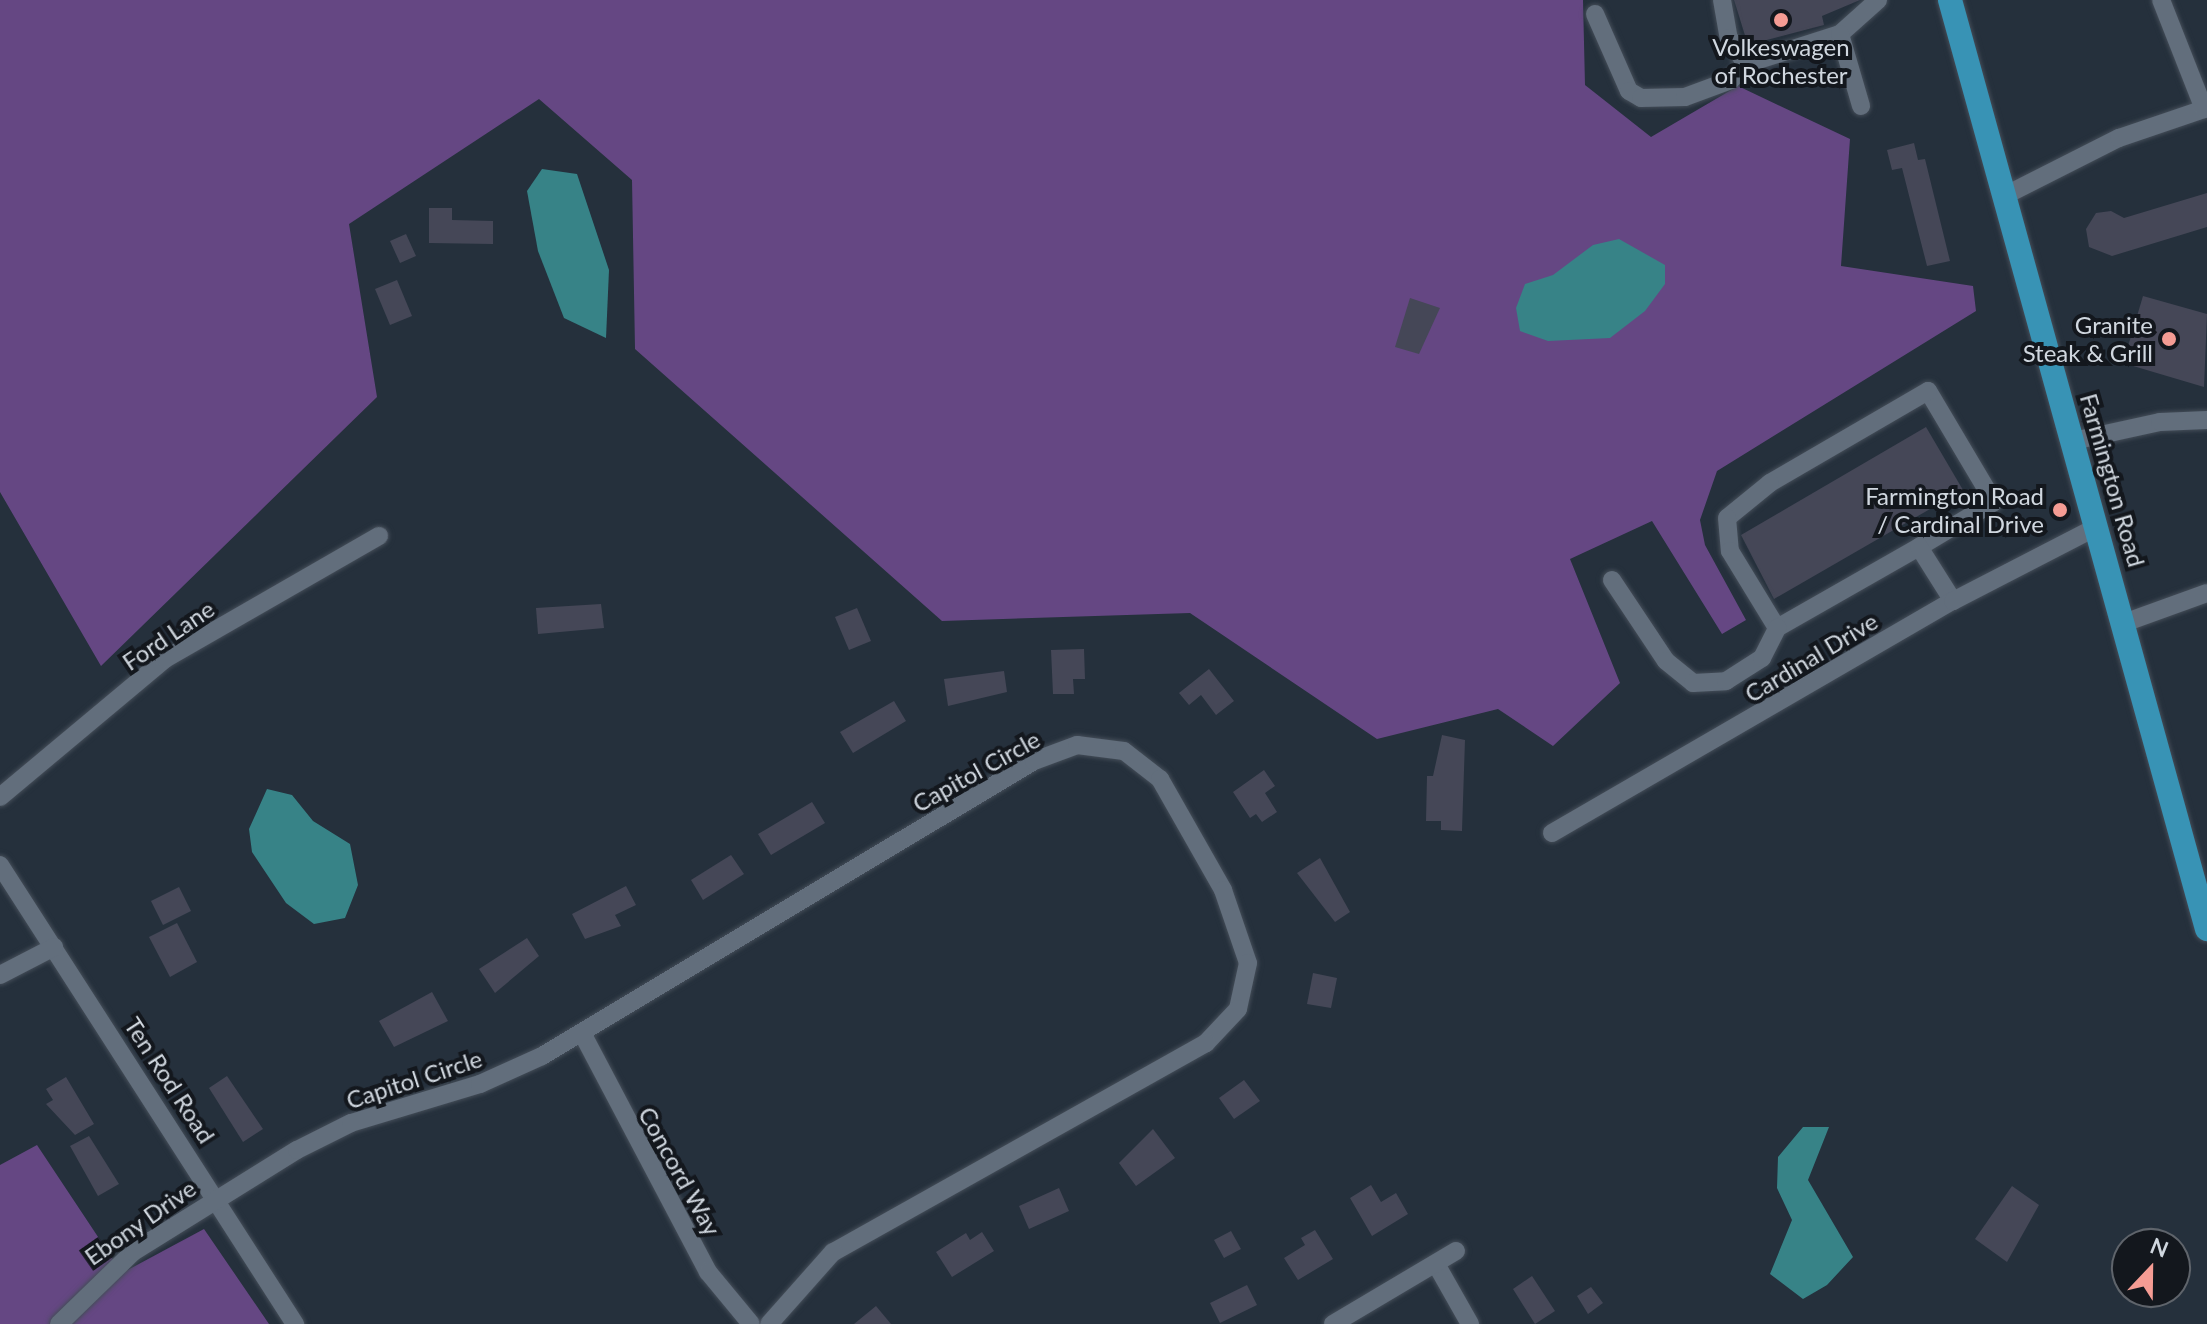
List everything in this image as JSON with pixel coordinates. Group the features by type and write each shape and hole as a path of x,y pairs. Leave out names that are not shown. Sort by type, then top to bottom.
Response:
{"highway":[{"name":"Farmington Road","path":"1950,0 2207,929"}],"street":[{"path":"1722,0 1729,38 1746,64"},
{"path":"2004,196 2119,138 2204,109 2161,0"},
{"path":"1595,14 1629,91 1641,98 1685,97 1731,80 1746,64 1840,34 1872,2"},
{"path":"1840,34 1861,106"},
{"path":"1612,580 1666,661 1693,683 1726,681 1762,658 1777,628 1994,502 1928,391 1734,506 1727,518 1730,551 1777,628"},
{"path":"2073,441 2160,422 2207,420"},
{"name":"Cardinal Drive","path":"1552,833 1953,601 2098,526"},
{"name":"Ford Lane","path":"0,797 165,659 379,536"},
{"path":"1919,547 1953,601"},
{"path":"2124,623 2207,593"},
{"name":"Capitol Circle","path":"218,1197 351,1123 480,1084 582,1033 1048,756 1077,745 1124,751 1160,779 1180,810 1240,932 1248,963 1238,1009 1206,1043 845,1244 801,1283 769,1324"},
{"name":"Ten Rod Road","path":"0,865 218,1197 295,1324"},
{"path":"0,975 54,947"},
{"name":"Concord Way","path":"582,1033 708,1272 751,1324"},
{"name":"Ebony Drive","path":"59,1324 133,1252 218,1197"},
{"path":"1333,1324 1456,1251"},
{"path":"1436,1264 1470,1324"}],"shaded area":[{"path":"0,0 1583,0 1585,85 1651,137 1738,86 1850,139 1841,266 1973,286 1976,311 1717,471 1700,520 1705,545 1746,620 1722,634 1652,521 1570,559 1620,683 1553,746 1498,709 1377,739 1190,613 942,621 635,349 632,180 539,99 349,224 377,397 101,666 0,492"},
{"path":"542,169 577,174 609,270 606,338 564,318 538,251 527,191"},
{"path":"1619,239 1665,265 1665,284 1645,311 1610,338 1548,341 1520,331 1516,308 1525,284 1553,275 1593,245"},
{"path":"267,789 292,795 313,821 350,844 358,885 345,918 314,924 286,903 252,852 249,829"},
{"path":"1803,1127 1829,1127 1808,1180 1853,1257 1827,1285 1803,1299 1770,1274 1792,1220 1777,1188 1778,1157"},
{"path":"37,1145 122,1273 204,1229 269,1324 0,1324 0,1165"}],"building":[{"name":"Volkeswagen of Rochester","path":"1734,0 1860,0 1822,16 1824,25 1748,45"},
{"path":"1914,143 1918,160 1925,159 1950,261 1927,266 1902,168 1892,170 1887,150"},
{"path":"2207,193 2207,227 2112,256 2089,247 2086,229 2096,213 2111,211 2124,218"},
{"path":"429,208 452,208 452,220 493,221 493,244 429,243"},
{"path":"406,234 416,256 400,263 390,241"},
{"path":"397,280 412,316 390,325 375,289"},
{"name":"Granite Steak & Grill","path":"2143,296 2207,314 2204,387 2123,363"},
{"path":"1410,298 1440,308 1419,354 1395,347"},
{"path":"1926,427 1963,490 1774,599 1741,535"},
{"path":"601,604 604,628 538,634 536,608"},
{"path":"857,608 871,641 849,650 835,617"},
{"path":"1084,649 1085,679 1073,679 1074,694 1053,694 1051,650"},
{"path":"1209,669 1234,701 1216,715 1201,695 1189,705 1179,693"},
{"path":"1004,671 1007,692 948,706 944,679"},
{"path":"894,701 906,721 853,753 840,732"},
{"path":"1442,735 1465,740 1462,831 1441,830 1441,821 1426,821 1427,776 1433,776"},
{"path":"1264,770 1275,786 1265,793 1277,812 1262,822 1256,814 1250,818 1233,792"},
{"path":"812,802 825,823 771,855 758,834"},
{"path":"731,855 744,874 703,900 691,880"},
{"path":"1320,858 1350,912 1335,922 1297,873"},
{"path":"626,886 636,905 615,915 621,926 585,939 572,914"},
{"path":"179,887 191,911 163,925 151,901"},
{"path":"177,923 197,962 170,977 149,937"},
{"path":"527,938 539,956 495,993 479,969"},
{"path":"1313,973 1337,978 1331,1008 1307,1004"},
{"path":"432,992 448,1021 394,1047 379,1021"},
{"path":"227,1076 263,1129 243,1142 209,1088"},
{"path":"66,1077 94,1124 75,1135 46,1104 53,1100 46,1089"},
{"path":"1244,1080 1260,1101 1234,1119 1219,1098"},
{"path":"1153,1129 1175,1158 1136,1186 1119,1163"},
{"path":"89,1136 119,1184 98,1196 70,1146"},
{"path":"1371,1185 1381,1202 1396,1193 1408,1214 1372,1236 1350,1198"},
{"path":"2012,1186 2039,1205 2007,1262 1975,1239"},
{"path":"1059,1188 1069,1211 1029,1229 1019,1206"},
{"path":"1315,1230 1333,1259 1298,1280 1284,1258 1305,1245 1301,1238"},
{"path":"1231,1231 1241,1249 1224,1258 1214,1240"},
{"path":"982,1232 994,1251 952,1277 936,1252 966,1233 970,1240"},
{"path":"1532,1276 1555,1311 1535,1324 1513,1289"},
{"path":"1247,1285 1257,1305 1220,1323 1210,1303"},
{"path":"1591,1287 1603,1303 1588,1314 1577,1296"},
{"path":"876,1306 891,1324 854,1324"}],"place":[{"name":"Volkeswagen of Rochester","path":"1781,20"},
{"name":"Granite Steak & Grill","path":"2169,339"},
{"name":"Farmington Road / Cardinal Drive","path":"2060,510"}]}
